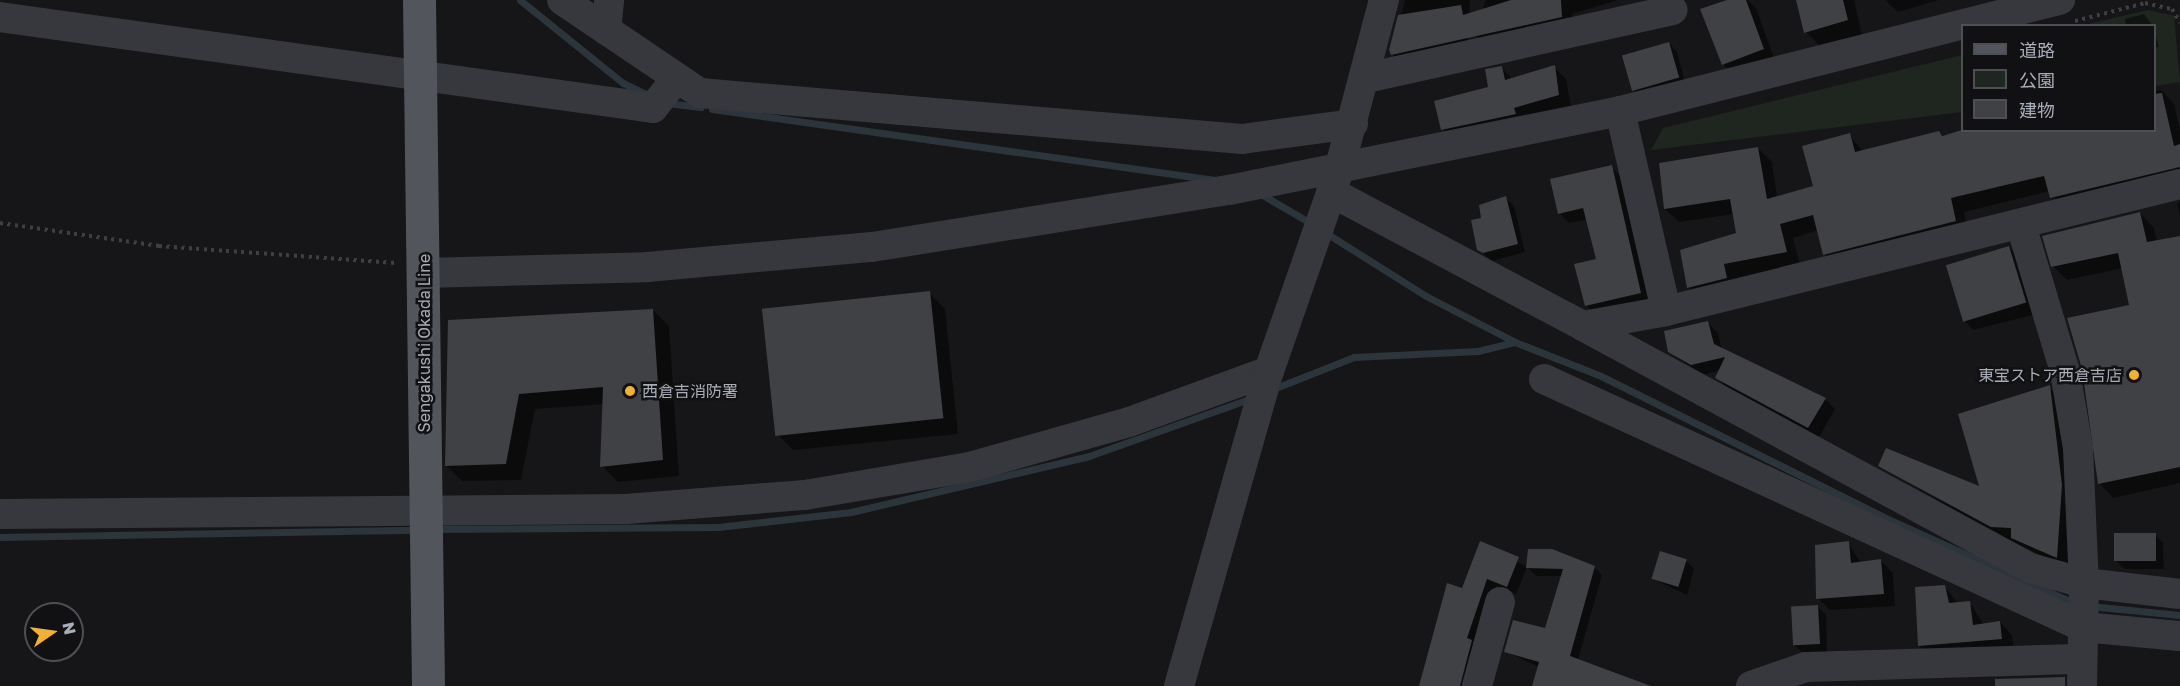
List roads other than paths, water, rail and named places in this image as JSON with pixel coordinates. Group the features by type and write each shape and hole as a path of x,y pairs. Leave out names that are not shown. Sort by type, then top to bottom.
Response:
{"main road":[{"name":"Sengakushi Okada Line","path":"419,0 428,686"}],"street":[{"path":"562,0 675,80 700,93 889,113 1242,139 1353,124"},
{"path":"606,30 609,0"},
{"path":"1179,686 1267,377 1315,244 1353,124 1384,0"},
{"path":"1366,78 1673,10"},
{"path":"2005,24 2063,11"},
{"path":"0,17 653,108 675,80"},
{"path":"1331,192 1620,111 1961,34"},
{"path":"1620,111 1666,311"},
{"path":"423,273 647,267 872,247 1275,181 1331,192 2030,568 2084,583 2180,594"},
{"path":"1583,326 1666,311 2180,184"},
{"path":"1751,686 1806,667 2081,672 2084,583 2078,448 2065,372 2021,225"},
{"path":"0,514 425,524 805,495 970,467 1129,422 1267,377"},
{"path":"1544,380 2083,627 2180,636"},
{"path":"1477,686 1500,603"}],"waterway":[{"path":"520,0 623,83 646,94"},
{"path":"667,103 701,107"},
{"path":"712,109 1215,180"},
{"path":"1259,193 1312,224"},
{"path":"1326,233 1426,296 1515,342 1601,376 1890,520 2076,604"},
{"path":"1273,389 1354,357 1478,351 1515,342"},
{"path":"434,529 718,527 851,512 1089,456 1252,398"},
{"path":"0,537 417,530"},
{"path":"2090,606 2180,615"}],"place":[{"name":"東宝ストア西倉吉店","path":"2134,375"},
{"name":"西倉吉消防署","path":"630,391"}]}
